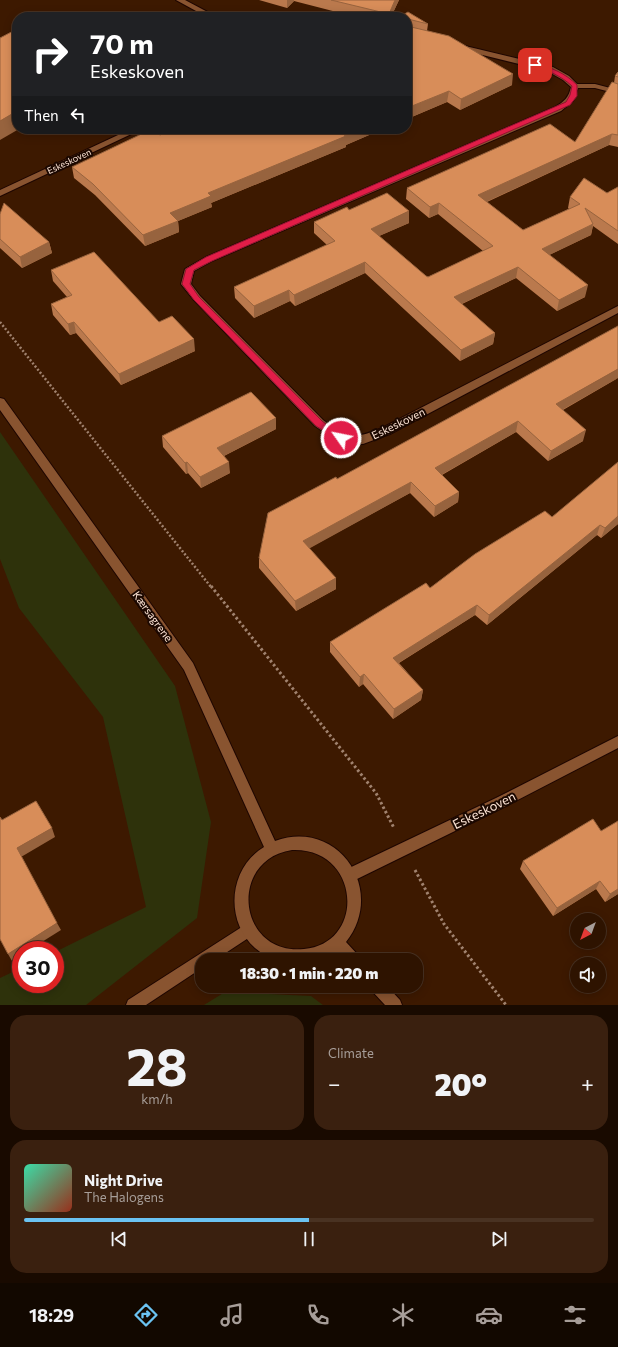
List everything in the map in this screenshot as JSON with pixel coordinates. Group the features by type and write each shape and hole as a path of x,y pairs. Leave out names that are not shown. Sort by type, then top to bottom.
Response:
{"street":[{"path":"180,0 203,12"},
{"path":"452,44 550,69 566,78 575,86 595,86 618,92"},
{"name":"Eskeskoven","path":"575,86 574,96 568,103 209,259 190,269 186,284 197,298 319,424 341,438 363,440 386,431 618,309"},
{"name":"Eskeskoven","path":"0,193 127,134"},
{"name":"Kærsagrene","path":"0,402 189,667 272,849"},
{"name":"Eskeskoven","path":"350,875 501,802 618,742"},
{"path":"289,844 307,844 313,846 324,850 339,860 350,875 355,893 354,911 348,928 337,942 320,953 299,958 279,955 261,945 248,930 241,912 240,893 246,875 257,860 272,849 289,844"},
{"path":"133,1005 248,930"},
{"path":"337,942 347,953"},
{"path":"384,993 395,1005"}],"path":[{"path":"0,322 376,793 444,924 506,1005"}],"green space":[{"path":"0,432 175,686 211,822 197,918 86,1005 0,1005 0,978 12,972 12,993 64,993 64,948 146,907 103,717 19,608 0,559"},
{"path":"223,993 246,993 311,996 323,1005 204,1005"}],"building":[{"path":"331,0 395,0 390,12 381,12"},
{"path":"412,14 428,24 412,20"},
{"path":"412,27 449,36 513,74 461,99 449,91 412,106"},
{"path":"12,32 12,114 0,121 0,38"},
{"path":"612,82 618,84 618,135 612,134 478,195 523,230 580,204 570,197 584,178 607,193 618,187 618,231 585,208 593,224 542,249 588,285 559,300 518,267 454,297 495,333 461,350 365,262 294,295 289,290 254,306 234,287 335,241 314,222 347,207 349,210 387,193 409,211 371,229 428,277 493,246 439,203 430,207 407,188 550,124 575,142"},
{"path":"141,134 346,134 344,135 346,136 208,193 211,196 170,213 178,221 143,235 93,184 72,167"},
{"path":"4,203 49,242 20,257 0,239 0,214"},
{"path":"94,252 159,322 172,316 194,339 119,374 74,322 68,324 51,304 72,295 51,270"},
{"path":"618,326 618,369 556,404 586,430 551,451 518,421 435,468 459,492 435,506 411,482 303,541 336,578 295,601 259,558 268,513 336,477 337,479"},
{"path":"251,392 276,418 217,448 229,462 200,477 187,462 185,463 162,436"},
{"path":"618,462 618,516 605,528 600,525 489,615 477,605 393,658 423,690 394,709 364,674 360,677 330,642 426,583 430,588 475,554 545,511 552,517"},
{"path":"36,801 52,828 17,848 57,923 29,941 12,941 12,951 8,954 0,939 0,817 2,820"},
{"path":"593,819 601,831 618,821 618,889 610,894 600,881 557,908 523,861"}],"route":[{"path":"341,438 319,424 197,298 186,284 190,269 209,259 544,115 568,103 574,96 575,86 566,78 550,69 535,65"}]}
